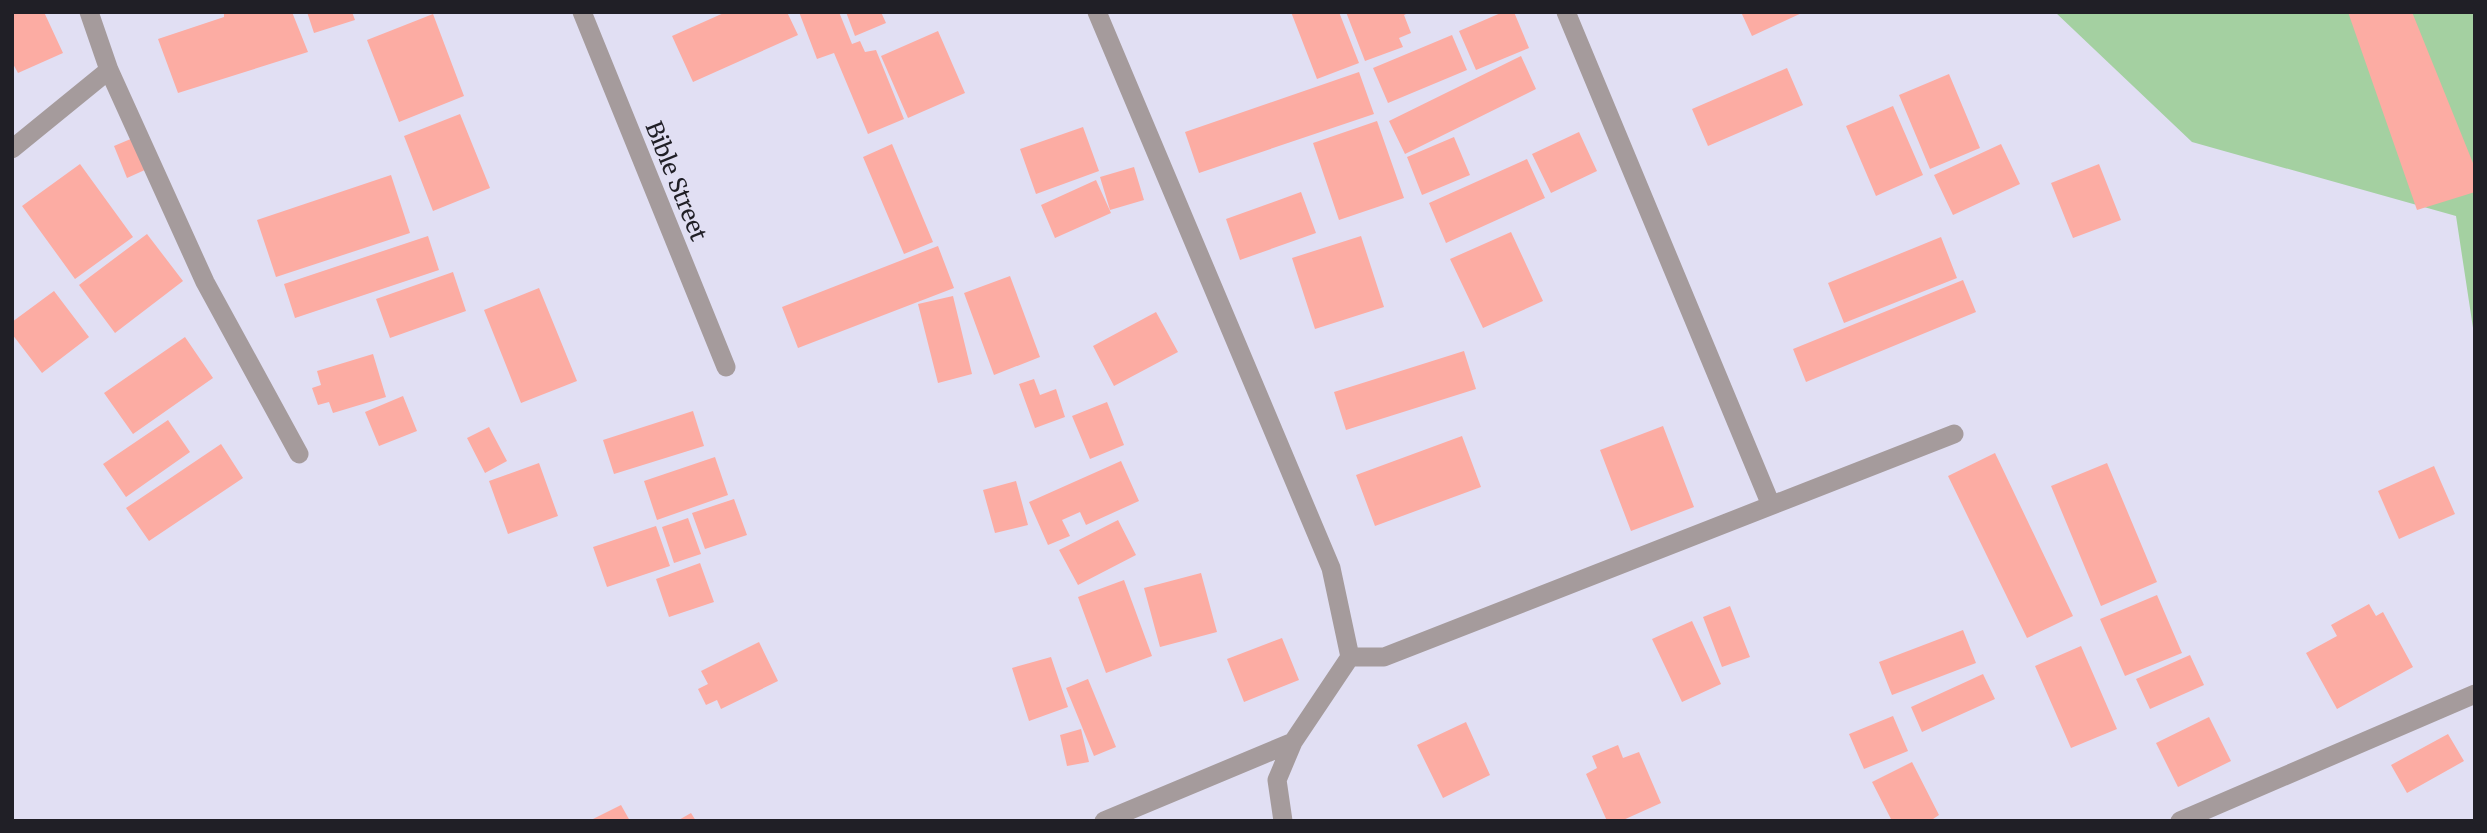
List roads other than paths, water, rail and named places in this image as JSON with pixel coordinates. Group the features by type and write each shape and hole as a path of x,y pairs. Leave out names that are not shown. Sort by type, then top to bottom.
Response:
{"street":[{"path":"89,12 109,70 205,282 299,454"},
{"name":"Bible Street","path":"582,12 726,367"},
{"path":"1097,12 1332,568 1350,657 1293,742 1277,779 1283,821"},
{"path":"1566,12 1770,505"},
{"path":"12,149 109,70"},
{"path":"1350,657 1384,657 1954,434"},
{"path":"2179,821 2475,694"},
{"path":"1104,821 1293,742"}]}
